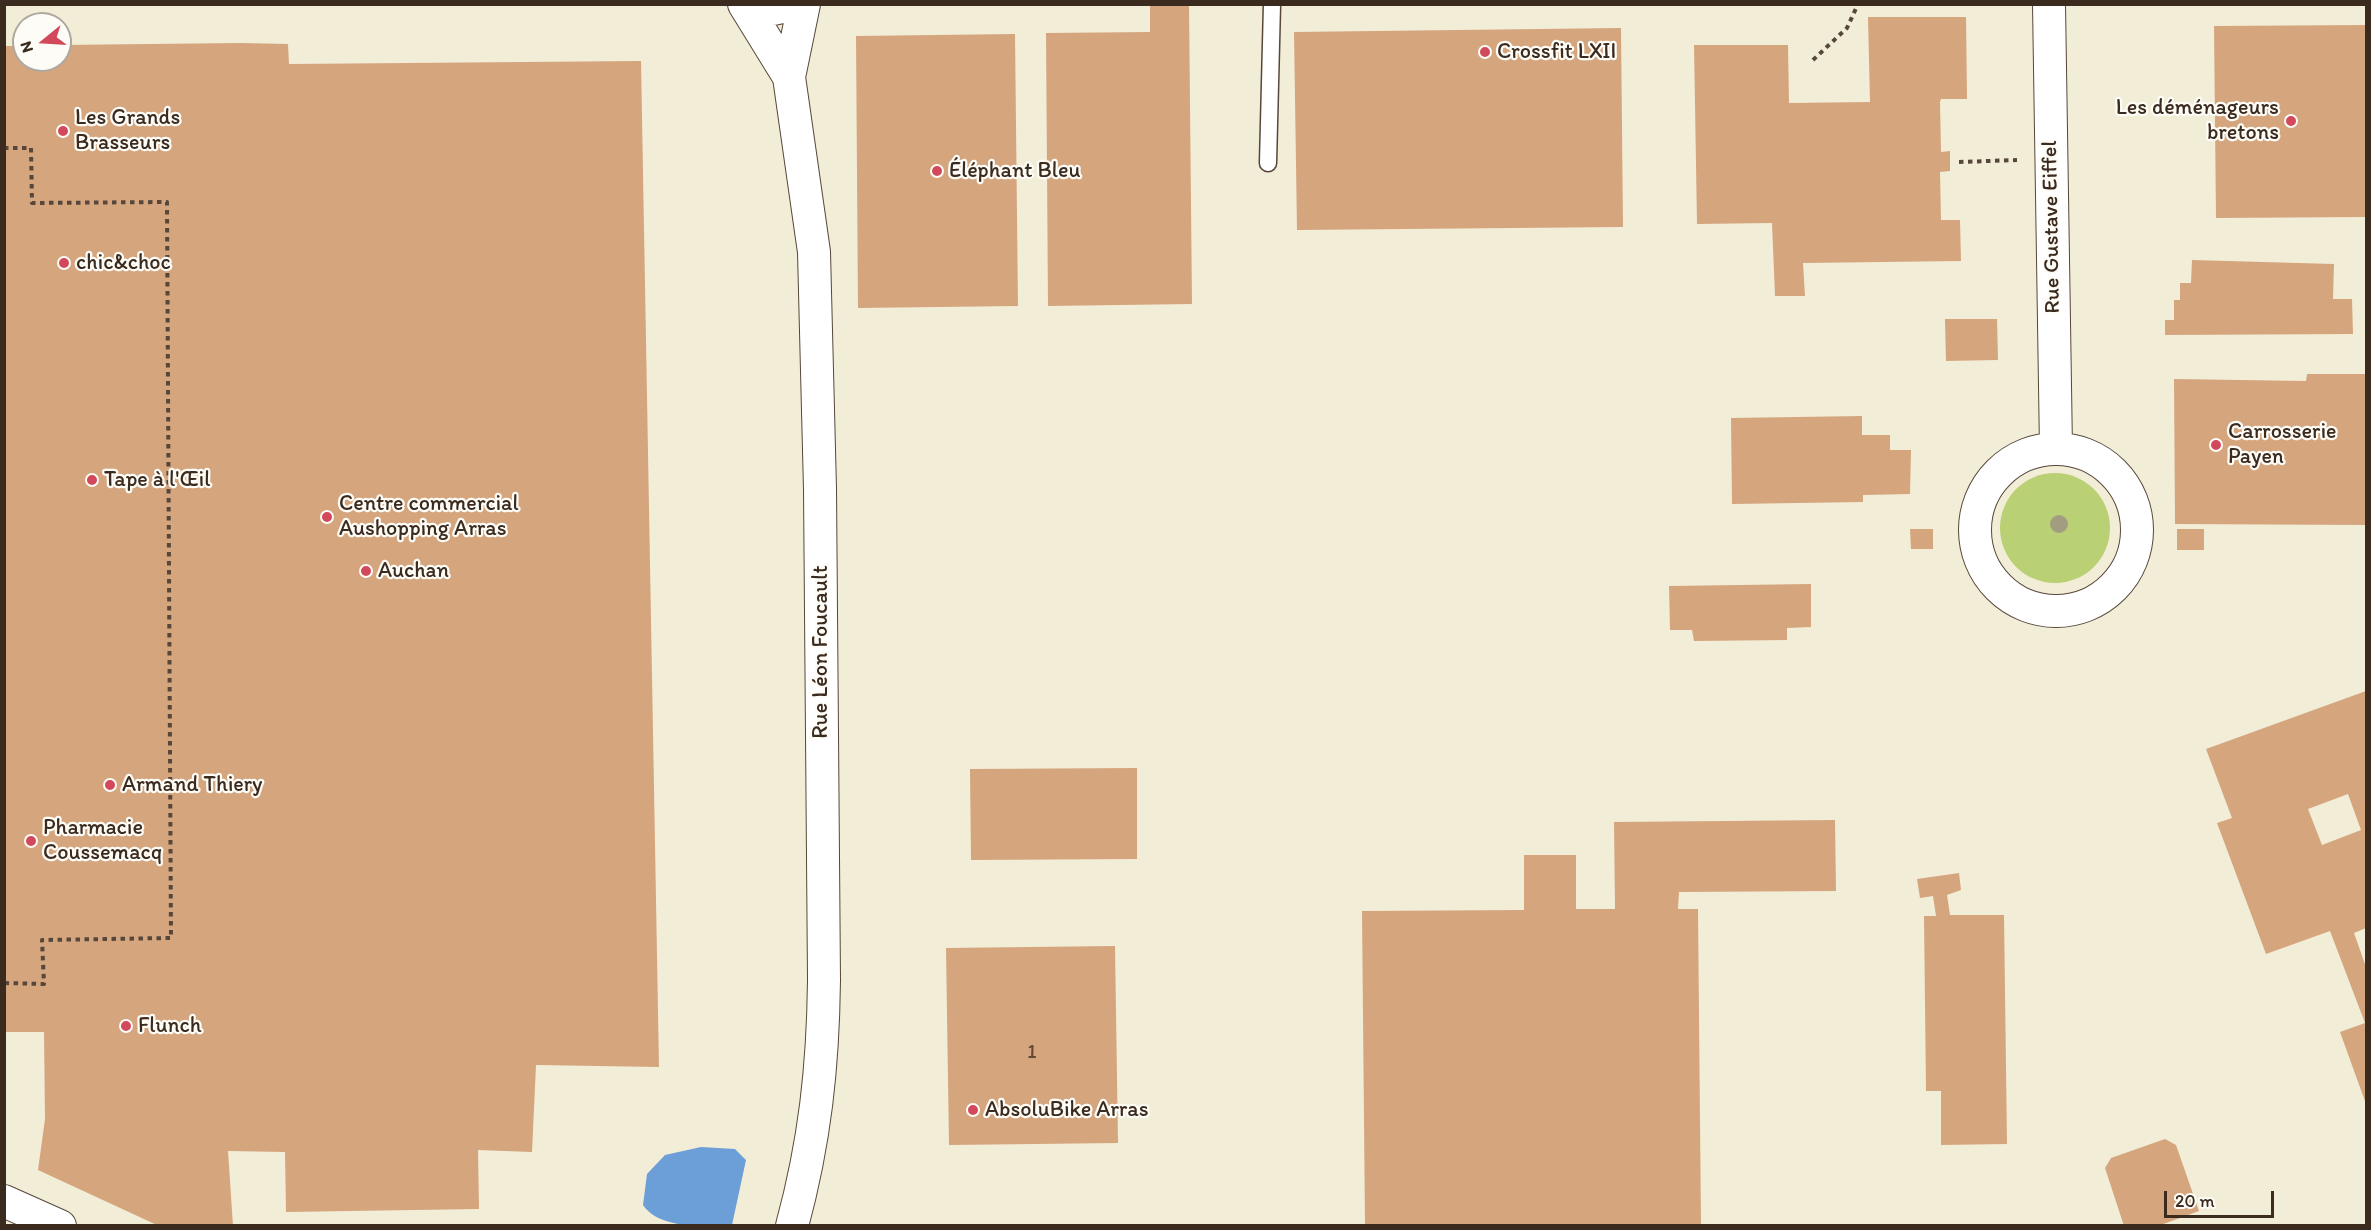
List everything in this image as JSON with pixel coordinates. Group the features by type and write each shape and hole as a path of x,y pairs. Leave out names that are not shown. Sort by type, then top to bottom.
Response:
{"street":[{"path":"745,4 758,9 772,10 789,4"},
{"name":"Rue Léon Foucault","path":"745,4 789,77"},
{"name":"Rue Léon Foucault","path":"792,1226 805,1178 816,1117 823,1049 824,980 820,489 814,252 789,77 804,4"},
{"name":"Rue Gustave Eiffel","path":"2049,4 2056,449"},
{"path":"2056,449 2074,451 2091,457 2106,466 2118,479 2135,510 2136,546 2130,563 2115,585 2095,602 2063,611 2046,611 2030,607 2014,599 2000,588 1980,558 1976,542 1976,524 1978,508 1985,491 2007,465 2022,456 2056,449"},
{"path":"4,1201 60,1226"}],"lane":[{"path":"1268,163 1272,4"}],"path":[{"path":"1813,60 1847,28 1858,4"},
{"path":"4,148 31,147 32,203 167,202 171,715 171,938 42,940 44,984 4,984"},
{"path":"1959,162 2051,160"}],"green space":[{"path":"2055,473 2076,477 2094,489 2106,507 2110,528 2106,549 2094,567 2076,579 2055,583 2034,579 2016,567 2004,549 2000,528 2004,507 2016,489 2034,477"}],"water":[{"path":"701,1147 735,1149 746,1160 732,1225 696,1226 672,1223 660,1219 643,1205 647,1174 665,1155"}],"building":[{"path":"1150,4 1189,4 1192,304 1048,306 1046,33 1150,32"},
{"path":"1868,17 1966,17 1967,99 1941,99 1940,102 1941,152 1950,151 1950,171 1940,172 1941,220 1960,220 1961,261 1803,263 1805,296 1775,296 1772,223 1697,224 1694,45 1788,45 1789,103 1870,102"},
{"name":"Les déménageurs bretons","path":"2366,25 2366,217 2216,218 2214,26"},
{"path":"1621,28 1623,227 1297,230 1294,32"},
{"name":"Éléphant Bleu","path":"1015,34 1018,306 858,308 856,36"},
{"name":"Centre commercial Aushopping Arras","path":"288,44 289,64 641,61 659,1067 536,1065 532,1152 478,1150 479,1209 286,1212 285,1152 228,1151 233,1226 159,1226 38,1170 45,1119 44,1032 4,1032 4,46 12,46 12,72 72,72 72,45"},
{"path":"2192,260 2334,264 2333,299 2352,299 2353,334 2165,335 2165,320 2174,320 2174,300 2180,300 2180,283 2191,283"},
{"path":"1945,319 1997,319 1998,360 1946,361"},
{"path":"2307,374 2365,374 2366,525 2175,524 2174,379 2306,381"},
{"path":"1862,416 1862,435 1890,435 1890,450 1911,450 1910,494 1863,495 1863,502 1732,504 1731,418"},
{"path":"1910,529 1933,529 1933,549 1911,549"},
{"path":"2177,529 2204,529 2204,550 2177,550"},
{"path":"1811,584 1811,627 1787,628 1787,640 1694,641 1692,630 1670,630 1669,586"},
{"path":"2366,691 2366,928 2354,933 2366,967 2366,1104 2340,1032 2365,1023 2330,931 2266,954 2217,823 2232,818 2206,749","holes":["2348,794 2361,830 2322,845 2308,809"]},
{"path":"1137,768 1137,859 971,860 970,769"},
{"path":"1835,820 1836,891 1679,892 1678,909 1698,909 1701,1226 1365,1226 1362,911 1524,910 1524,855 1576,855 1576,909 1615,909 1614,822"},
{"path":"1959,873 1961,890 1947,895 1950,915 2004,915 2007,1144 1941,1145 1941,1091 1926,1091 1924,916 1936,916 1933,896 1920,898 1917,879"},
{"path":"1115,946 1118,1143 949,1145 946,948"},
{"path":"2165,1139 2176,1145 2199,1211 2158,1226 2124,1226 2105,1168 2111,1158"}],"place":[{"name":"Crossfit LXII","path":"1485,52"},
{"name":"Les déménageurs bretons","path":"2291,121"},
{"name":"Les Grands Brasseurs","path":"63,131"},
{"name":"Éléphant Bleu","path":"937,171"},
{"name":"chic&choc","path":"64,263"},
{"name":"Carrosserie Payen","path":"2216,445"},
{"name":"Tape à l'Œil","path":"92,480"},
{"name":"Centre commercial Aushopping Arras","path":"327,517"},
{"name":"Auchan","path":"366,571"},
{"name":"Armand Thiery","path":"110,785"},
{"name":"Pharmacie Coussemacq","path":"31,841"},
{"name":"Flunch","path":"126,1026"},
{"name":"AbsoluBike Arras","path":"973,1110"}]}
